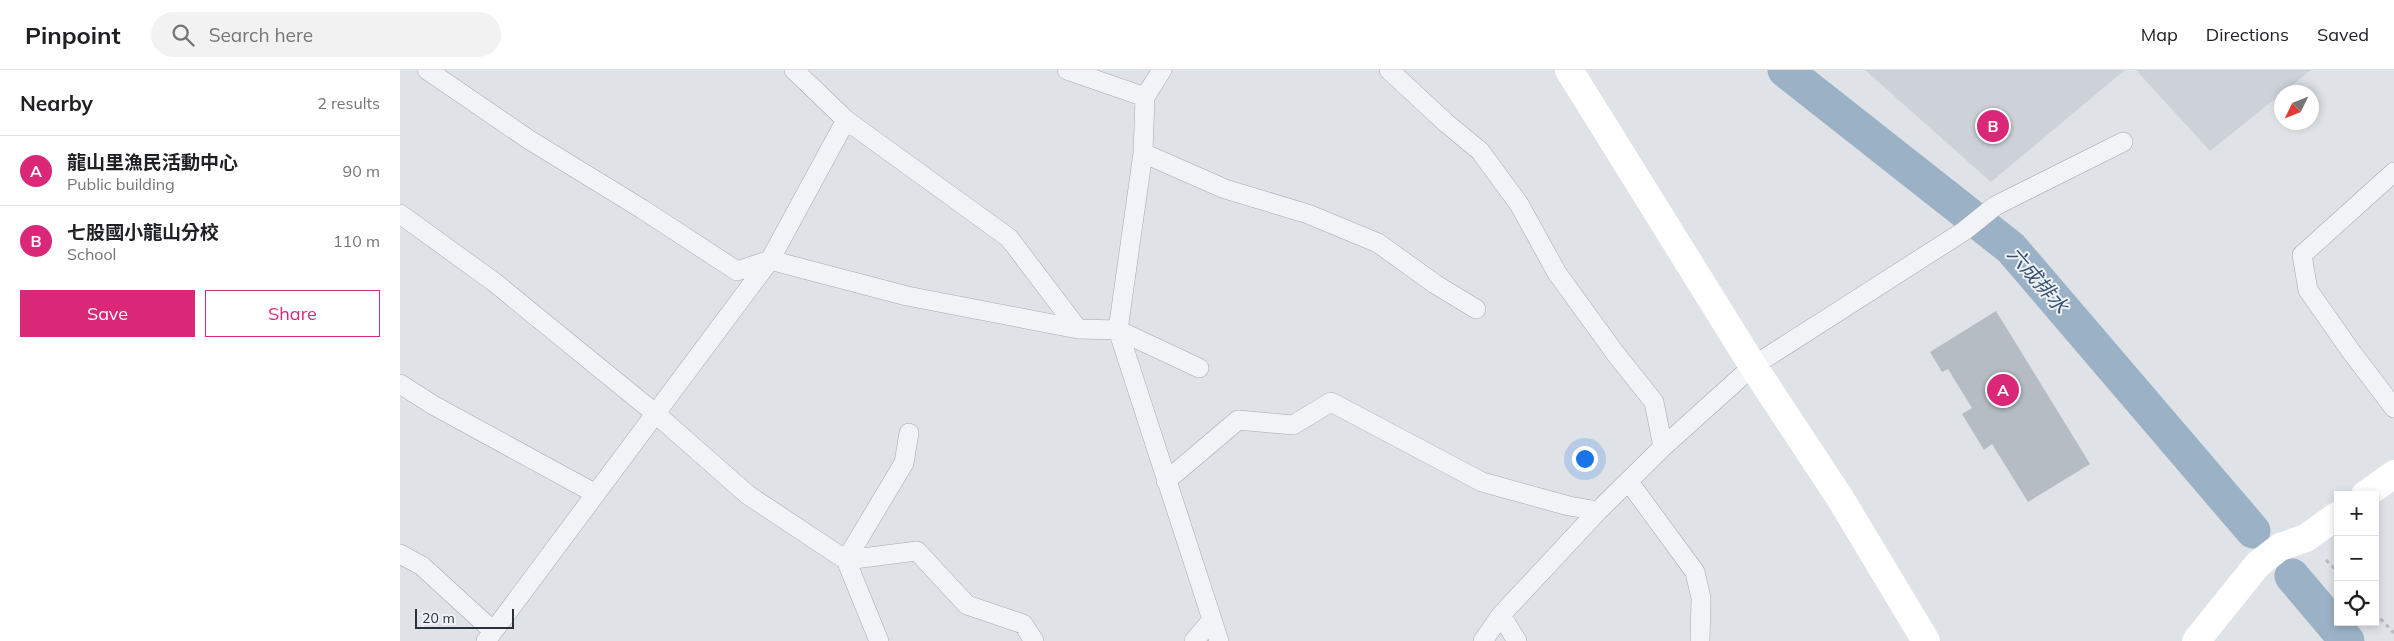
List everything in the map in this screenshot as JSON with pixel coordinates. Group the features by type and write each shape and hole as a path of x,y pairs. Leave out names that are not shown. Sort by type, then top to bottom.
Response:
{"main road":[{"path":"1569,70 1753,366 1840,498 1926,641"},
{"path":"2371,491 2394,474"},
{"path":"2196,641 2258,564 2280,547 2306,538 2334,518"}],"lane":[{"path":"427,70 528,139 642,209 737,271 770,260 907,296 1078,328 1118,330 1199,368"},
{"path":"794,70 846,120 1009,238 1078,328"},
{"path":"1067,70 1145,97"},
{"path":"1162,70 1145,97 1143,153 1118,330 1219,641"},
{"path":"1389,70 1445,122 1480,151 1519,204 1557,273 1615,353 1654,402 1664,447"},
{"path":"400,554 422,566 489,636 770,260 846,120"},
{"path":"1483,641 1501,615 1598,511 1664,447 1753,366 1964,231 1995,206 2123,142"},
{"path":"1143,153 1225,189 1308,214 1378,242 1435,284 1476,309"},
{"path":"2394,172 2302,255 2308,290 2394,408"},
{"path":"400,214 494,282 656,414 748,495 846,560 879,641"},
{"path":"400,384 433,405 596,494"},
{"path":"1166,481 1238,420 1293,425 1330,402 1482,482 1569,506 1598,511"},
{"path":"846,560 904,463 909,433"},
{"path":"1629,482 1695,572 1700,598 1700,641"},
{"path":"846,560 917,551 966,605 1023,624 1034,641"},
{"path":"1501,615 1517,641"},
{"path":"1194,641 1211,621"}],"path":[{"path":"2379,617 2394,633"}],"shaded area":[{"path":"1865,70 2125,70 1991,182"},
{"path":"2136,70 2311,70 2292,85 2274,85 2274,100 2210,151"}],"building":[{"path":"1996,311 2090,464 2028,502 1992,444 1984,450 1962,414 1972,408 1948,369 1942,372 1930,352"}],"waterway":[{"name":"六成排水","path":"1785,70 2011,248 2253,531"},
{"name":"六成排水","path":"2292,576 2347,641"}],"place":[{"name":"七股國小龍山分校","path":"1993,126"},
{"name":"龍山里漁民活動中心","path":"2003,390"}]}
